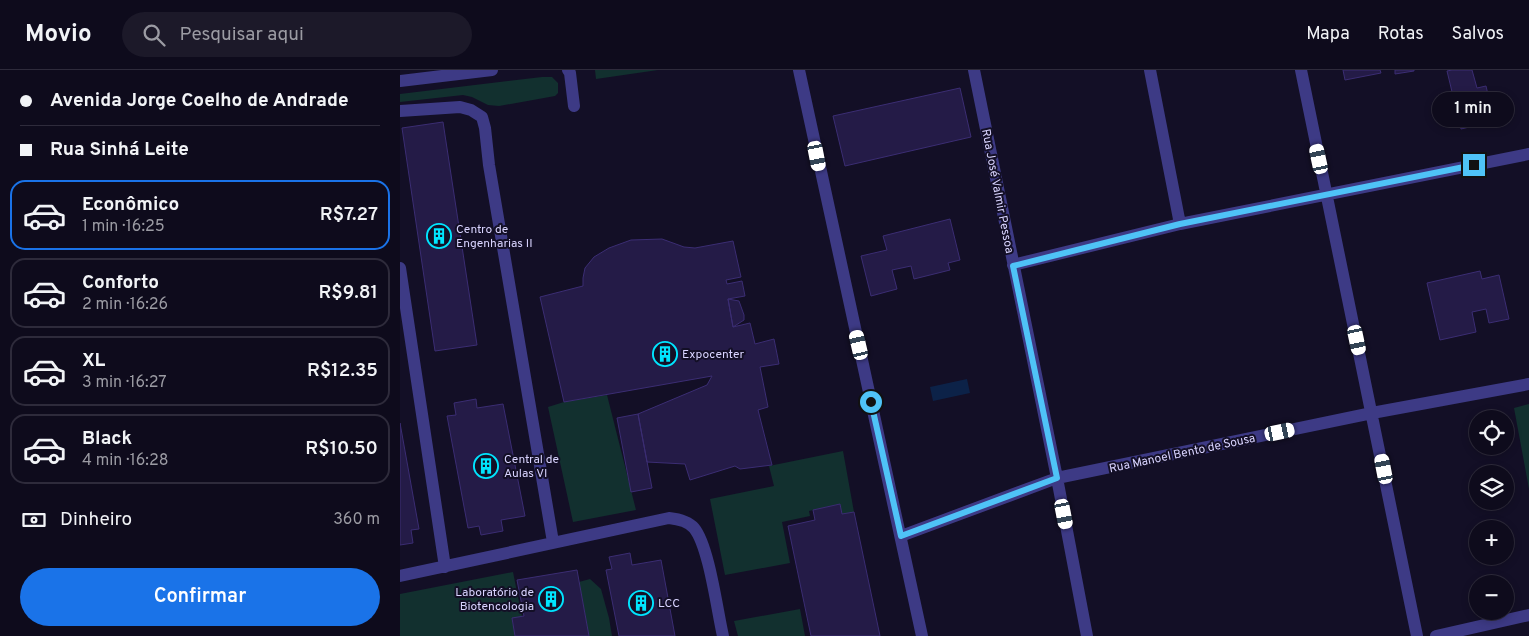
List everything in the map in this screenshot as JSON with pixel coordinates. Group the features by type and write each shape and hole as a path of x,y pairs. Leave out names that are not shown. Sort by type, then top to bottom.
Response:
{"street":[{"path":"400,81 492,70"},
{"path":"568,70 574,106"},
{"path":"799,70 922,636"},
{"name":"Rua José Valmir Pessoa","path":"974,70 1057,478 1087,636"},
{"path":"1150,70 1180,224"},
{"path":"1301,70 1417,636"},
{"path":"400,111 460,107 471,110 482,117 553,542"},
{"path":"1013,266 1180,224 1529,154"},
{"path":"400,268 445,567"},
{"name":"Rua Manoel Bento de Sousa","path":"901,536 1057,478 1372,413 1529,384"},
{"path":"400,576 669,518 681,520 693,526 700,538 706,556 723,636"},
{"path":"1436,636 1529,615"}],"green space":[{"path":"595,70 658,70 596,79"},
{"path":"552,77 558,83 558,93 555,96 499,106 488,105 463,95 400,102 400,94"},
{"path":"607,395 636,510 573,522 548,407 564,402"},
{"path":"1529,404 1529,489 1514,408"},
{"path":"843,451 854,512 842,514 840,504 809,511 810,516 782,522 790,563 725,575 710,499 774,486 769,466"},
{"path":"513,572 522,617 512,619 515,636 400,636 400,594"},
{"path":"590,579 601,589 612,636 589,636 579,582"},
{"path":"800,609 805,636 738,636 734,621"}],"water":[{"path":"967,379 970,393 933,401 930,387"}],"building":[{"path":"1343,70 1380,70 1381,73 1345,80"},
{"path":"1395,70 1414,70 1414,71 1395,74"},
{"path":"1472,70 1477,88 1486,86 1494,121 1461,129 1447,71"},
{"path":"960,88 971,137 845,166 833,116"},
{"name":"Centro de Engenharias II","path":"443,122 477,345 435,351 402,128"},
{"path":"950,219 960,260 948,263 950,270 914,279 911,266 892,270 897,289 871,296 861,256 887,250 883,236"},
{"name":"Expocenter","path":"662,239 684,247 695,248 733,241 741,277 726,280 727,284 742,281 745,296 728,299 733,327 750,323 755,344 774,339 779,364 760,367 768,407 758,410 772,465 740,469 735,466 690,480 685,464 647,462 638,414 707,385 712,376 564,402 540,297 583,286 585,268 594,257 609,248 631,240"},
{"path":"1480,271 1482,279 1499,275 1509,319 1489,323 1486,309 1472,312 1476,332 1440,340 1427,283"},
{"path":"728,299 739,301 744,315 744,320 733,327"},
{"name":"Central de Aulas VI","path":"476,399 477,408 503,404 525,516 501,520 503,531 481,535 479,526 468,528 447,416 456,415 454,403"},
{"path":"638,414 652,488 631,492 617,418"},
{"path":"400,423 419,529 411,530 413,543 400,545"},
{"path":"840,504 842,514 854,512 880,636 811,636 788,526 815,520 813,510"},
{"name":"LCC","path":"630,553 632,565 661,560 675,636 619,636 606,570 612,569 609,557"},
{"name":"Laboratório de Biotencologia","path":"577,570 589,636 515,636 512,618 524,616 517,580"}],"place":[{"name":"Centro de Engenharias II","path":"439,236"},
{"name":"Expocenter","path":"665,354"},
{"name":"Central de Aulas VI","path":"486,466"},
{"name":"Laboratório de Biotencologia","path":"551,599"},
{"name":"LCC","path":"641,603"}],"route":[{"path":"871,402 901,536 1057,478 1013,266 1180,224 1474,165"}]}
